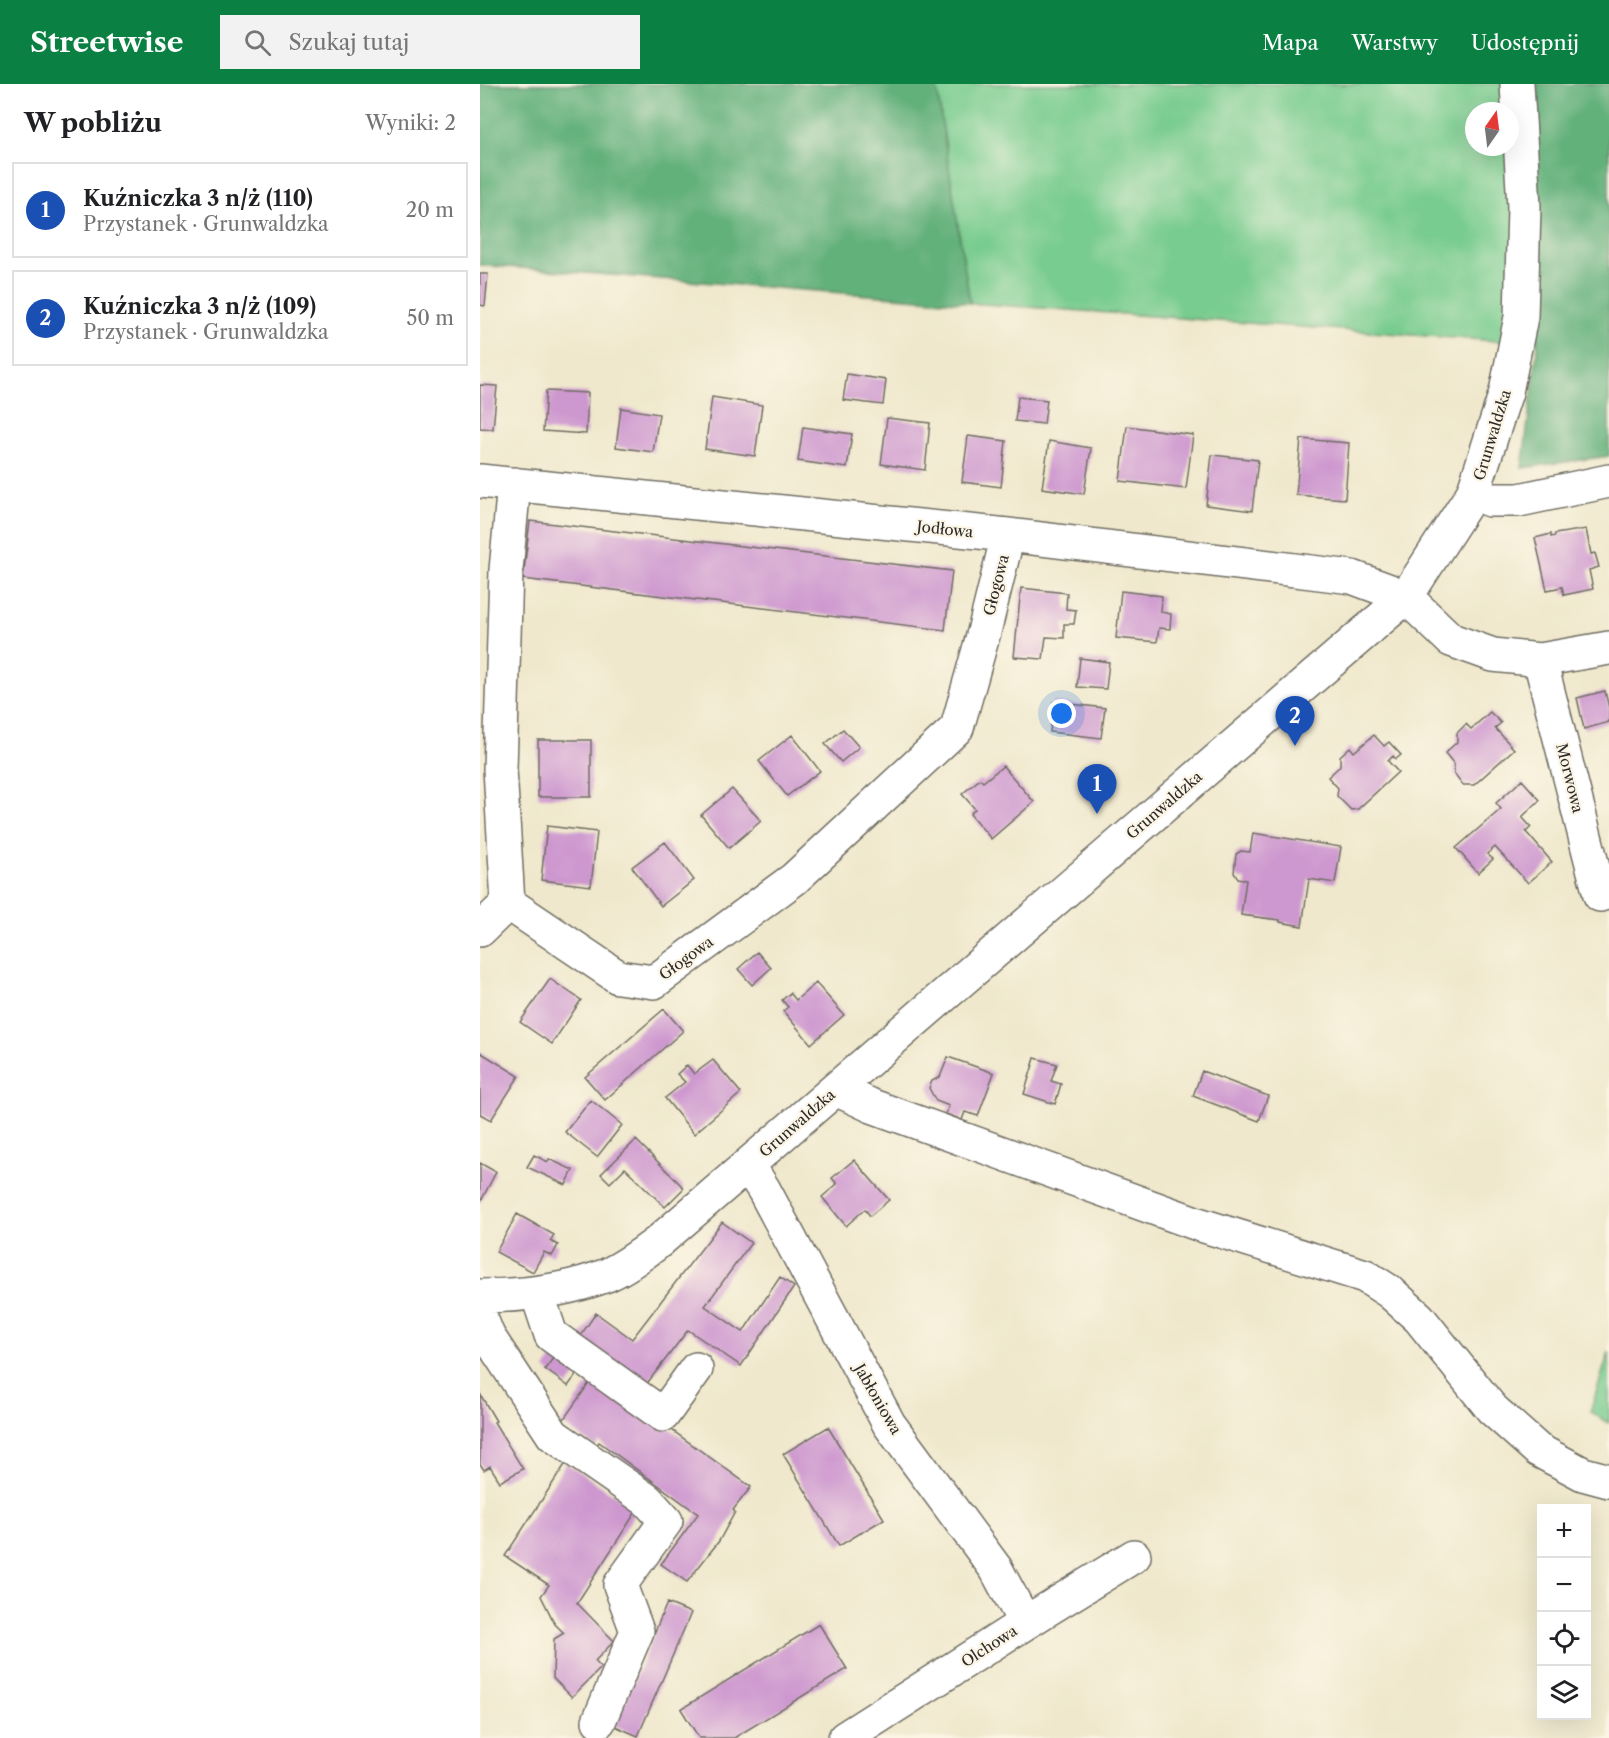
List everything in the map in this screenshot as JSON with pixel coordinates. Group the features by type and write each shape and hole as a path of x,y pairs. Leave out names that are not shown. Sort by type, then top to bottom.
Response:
{"street":[{"name":"Grunwaldzka","path":"480,1296 517,1296 537,1293 608,1274 633,1261 657,1243 1406,597 1473,493 1506,392 1521,317 1524,207 1517,84"},
{"name":"Jodłowa","path":"480,481 1008,535 1352,577 1406,597"},
{"path":"1473,493 1490,500 1519,500 1609,481"},
{"path":"480,930 508,903 500,769 506,570 514,484"},
{"name":"Głogowa","path":"508,903 618,976 654,982 794,879 957,728 1008,535"},
{"path":"1406,597 1451,640 1493,655 1540,660 1609,648"},
{"name":"Morwowa","path":"1540,660 1600,896"},
{"path":"836,1089 872,1107 1198,1224 1365,1276 1390,1292 1419,1318 1492,1409 1538,1450 1583,1474 1609,1481"},
{"name":"Jabłoniowa","path":"748,1165 803,1262 889,1424 996,1569 1025,1623"},
{"path":"537,1293 551,1335 663,1415 696,1369"},
{"path":"480,1316 488,1336 553,1435 647,1500 666,1521 620,1585 637,1631 599,1721"},
{"name":"Olchowa","path":"845,1738 1134,1556"}],"green space":[{"path":"480,84 936,84 970,303 480,265"},
{"path":"936,84 1527,84 1538,344 970,303"},
{"path":"1527,84 1609,84 1609,456 1522,468 1538,344"},
{"path":"1609,1352 1609,1423 1590,1412"}],"building":[{"path":"480,274 488,274 485,306 480,305"},
{"path":"847,374 886,380 883,405 843,400"},
{"path":"480,385 497,386 493,429 480,428"},
{"path":"546,391 588,393 586,434 543,431"},
{"path":"712,397 762,405 755,456 705,449"},
{"path":"1018,397 1047,400 1044,424 1015,421"},
{"path":"621,408 659,414 653,452 616,447"},
{"path":"887,418 930,423 925,470 881,464"},
{"path":"1127,426 1193,435 1186,489 1120,481"},
{"path":"803,427 852,434 847,468 798,461"},
{"path":"968,436 1006,441 1001,487 962,482"},
{"path":"1301,439 1349,443 1345,499 1296,495"},
{"path":"1049,441 1091,448 1084,494 1042,488"},
{"path":"1212,455 1258,460 1252,511 1206,505"},
{"path":"530,521 952,571 945,630 523,579"},
{"path":"1586,529 1591,554 1595,553 1599,567 1589,570 1593,589 1564,595 1562,587 1547,590 1535,538"},
{"path":"1021,588 1067,593 1066,609 1076,610 1074,624 1064,624 1064,638 1046,637 1043,659 1014,657"},
{"path":"1121,591 1162,596 1161,612 1171,614 1170,629 1159,628 1157,642 1116,638"},
{"path":"1080,658 1109,662 1106,689 1077,687"},
{"path":"1605,691 1609,722 1584,729 1577,698"},
{"path":"1053,702 1105,708 1101,738 1050,732"},
{"path":"1490,712 1501,723 1495,728 1514,749 1474,785 1463,785 1454,773 1454,764 1445,753 1457,742 1457,733 1466,724 1471,729"},
{"path":"843,729 859,747 841,762 825,744"},
{"path":"792,735 820,771 787,796 759,761"},
{"path":"1374,735 1384,746 1389,742 1401,755 1396,759 1393,756 1388,761 1398,772 1358,809 1351,810 1337,796 1338,788 1328,777 1340,766 1340,756 1350,747 1354,752"},
{"path":"538,740 591,740 591,797 538,797"},
{"path":"1003,766 1034,802 991,839 970,814 975,809 962,794 980,779 983,782"},
{"path":"1522,780 1540,800 1522,817 1531,827 1526,832 1552,862 1528,883 1495,847 1487,854 1493,859 1478,873 1456,848 1501,809 1496,803"},
{"path":"732,789 761,821 729,848 701,815"},
{"path":"547,826 597,832 591,886 541,880"},
{"path":"1253,833 1341,847 1335,883 1309,879 1302,926 1280,922 1280,920 1241,915 1246,880 1238,878 1234,873 1236,854 1241,851 1250,852"},
{"path":"665,842 694,880 661,906 632,867"},
{"path":"757,952 771,968 752,985 738,969"},
{"path":"550,979 581,1000 552,1044 520,1022"},
{"path":"816,983 844,1015 811,1044 783,1011 788,1007 782,1000 790,993 796,1000"},
{"path":"664,1009 683,1031 605,1100 585,1077"},
{"path":"480,1052 519,1076 491,1120 480,1114"},
{"path":"948,1057 994,1073 978,1116 965,1112 962,1120 946,1114 949,1106 936,1101 929,1088 932,1081 940,1077"},
{"path":"1035,1058 1057,1064 1051,1081 1061,1084 1055,1104 1024,1094"},
{"path":"713,1060 741,1093 694,1134 665,1098 685,1082 677,1074 687,1065 694,1074"},
{"path":"1202,1071 1268,1096 1259,1121 1193,1096"},
{"path":"591,1100 622,1125 597,1157 565,1132"},
{"path":"636,1140 684,1188 665,1207 625,1168 610,1183 601,1174"},
{"path":"534,1155 573,1170 566,1185 527,1167"},
{"path":"854,1160 889,1200 870,1216 865,1209 846,1226 822,1197 837,1184 832,1178"},
{"path":"480,1163 496,1172 480,1203"},
{"path":"517,1214 554,1235 550,1241 558,1245 552,1256 544,1252 533,1272 496,1252"},
{"path":"722,1222 751,1243 705,1306 743,1332 780,1277 794,1287 741,1366 688,1330 642,1390 576,1342 596,1313 632,1339"},
{"path":"556,1354 580,1370 568,1386 545,1369"},
{"path":"592,1379 627,1398 751,1487 733,1510 735,1512 719,1541 687,1582 661,1564 698,1514 599,1442 595,1447 561,1423"},
{"path":"480,1394 523,1469 500,1482 490,1466 484,1470 480,1464"},
{"path":"828,1427 884,1519 839,1546 783,1454"},
{"path":"566,1463 637,1510 577,1603 614,1641 595,1661 601,1668 572,1697 553,1678 554,1639 564,1633 555,1624 541,1596 549,1585 505,1556"},
{"path":"667,1603 691,1613 638,1736 615,1726"},
{"path":"819,1624 847,1669 734,1738 699,1738 681,1709"}],"place":[{"name":"Kuźniczka 3 n/ż (109)","path":"1295,746"},
{"name":"Kuźniczka 3 n/ż (110)","path":"1097,814"}]}
